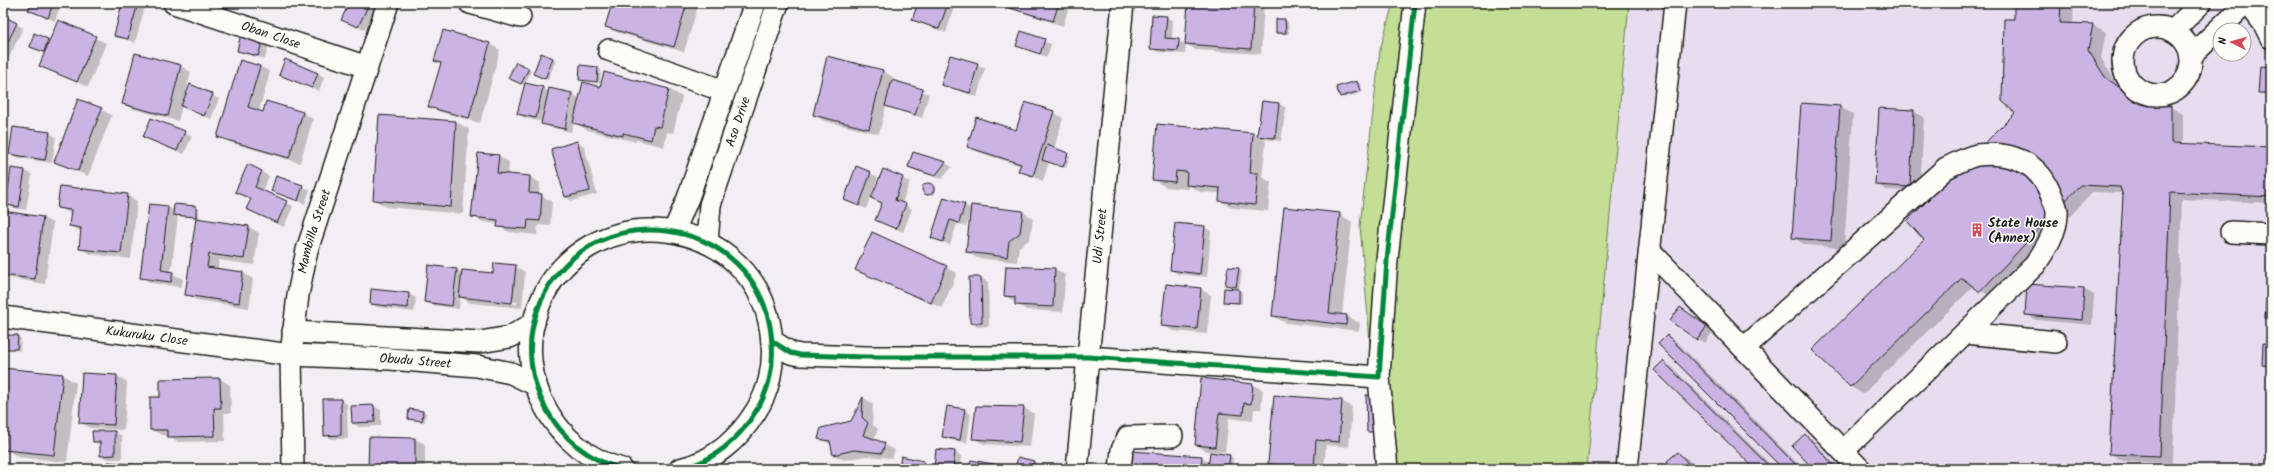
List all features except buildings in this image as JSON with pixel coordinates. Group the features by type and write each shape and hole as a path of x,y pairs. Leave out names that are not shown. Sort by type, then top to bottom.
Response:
{"street":[{"name":"Oban Close","path":"174,3 367,67"},
{"name":"Mambilla Street","path":"293,469 291,355 293,332 307,250 388,3"},
{"path":"470,3 520,17"},
{"name":"Aso Drive","path":"674,231 684,208 755,3"},
{"name":"Aso Drive","path":"707,243 707,226 710,205 778,3"},
{"name":"Udi Street","path":"1077,469 1123,3"},
{"path":"1387,469 1379,377 1388,253 1415,3"},
{"path":"1627,469 1651,252 1675,3"},
{"path":"2173,30 2201,3"},
{"path":"2191,56 2247,3 2264,24 2271,38"},
{"path":"2151,27 2162,27 2173,30 2182,37 2191,56 2191,68 2187,79 2180,88 2170,94 2159,96 2147,95 2137,90 2129,82 2124,71 2123,60 2125,49 2131,39 2140,31 2151,27"},
{"path":"609,50 724,91"},
{"path":"1744,348 1946,168 1975,155 1997,154 2019,158 2037,171 2050,190 2057,212 2050,242 2035,265 1843,451"},
{"path":"621,469 597,460 576,446 558,429 544,408 536,385 531,361 534,323 547,289 562,269 580,252 601,240 625,232 649,229 674,231 707,243 719,250 738,265 754,285 765,307 772,341 773,356 769,380 761,404 748,425 731,443 711,457 684,468"},
{"path":"2231,232 2271,234"},
{"path":"1651,252 1860,469"},
{"name":"Kukuruku Close","path":"3,317 291,355"},
{"name":"Obudu Street","path":"293,332 480,342 510,336 534,323"},
{"path":"1965,333 2056,342"},
{"path":"772,341 791,353 800,355 865,357 1088,357 1379,377"},
{"name":"Obudu Street","path":"291,355 390,359 477,366 511,373 536,385"},
{"path":"1120,469 1122,450 1128,436 1172,436"}],"shaded area":[{"path":"1629,3 2271,3 2271,469 1587,469"}],"green space":[{"path":"1393,3 1629,3 1587,469 1375,469 1369,329 1360,226 1380,50"}],"cycle path":[{"path":"772,341 791,353 800,355 865,357 1088,357 1379,377 1387,260 1415,3"},
{"path":"622,469 598,460 578,447 560,430 546,410 537,387 531,363 531,339 536,314 558,273 589,246 627,232 667,231 705,242 738,264 761,298 772,343 772,361 770,378 767,387 761,403 742,431 714,455 692,466 680,469"}],"place":[{"name":"State House (Annex)","path":"1977,230"}]}
